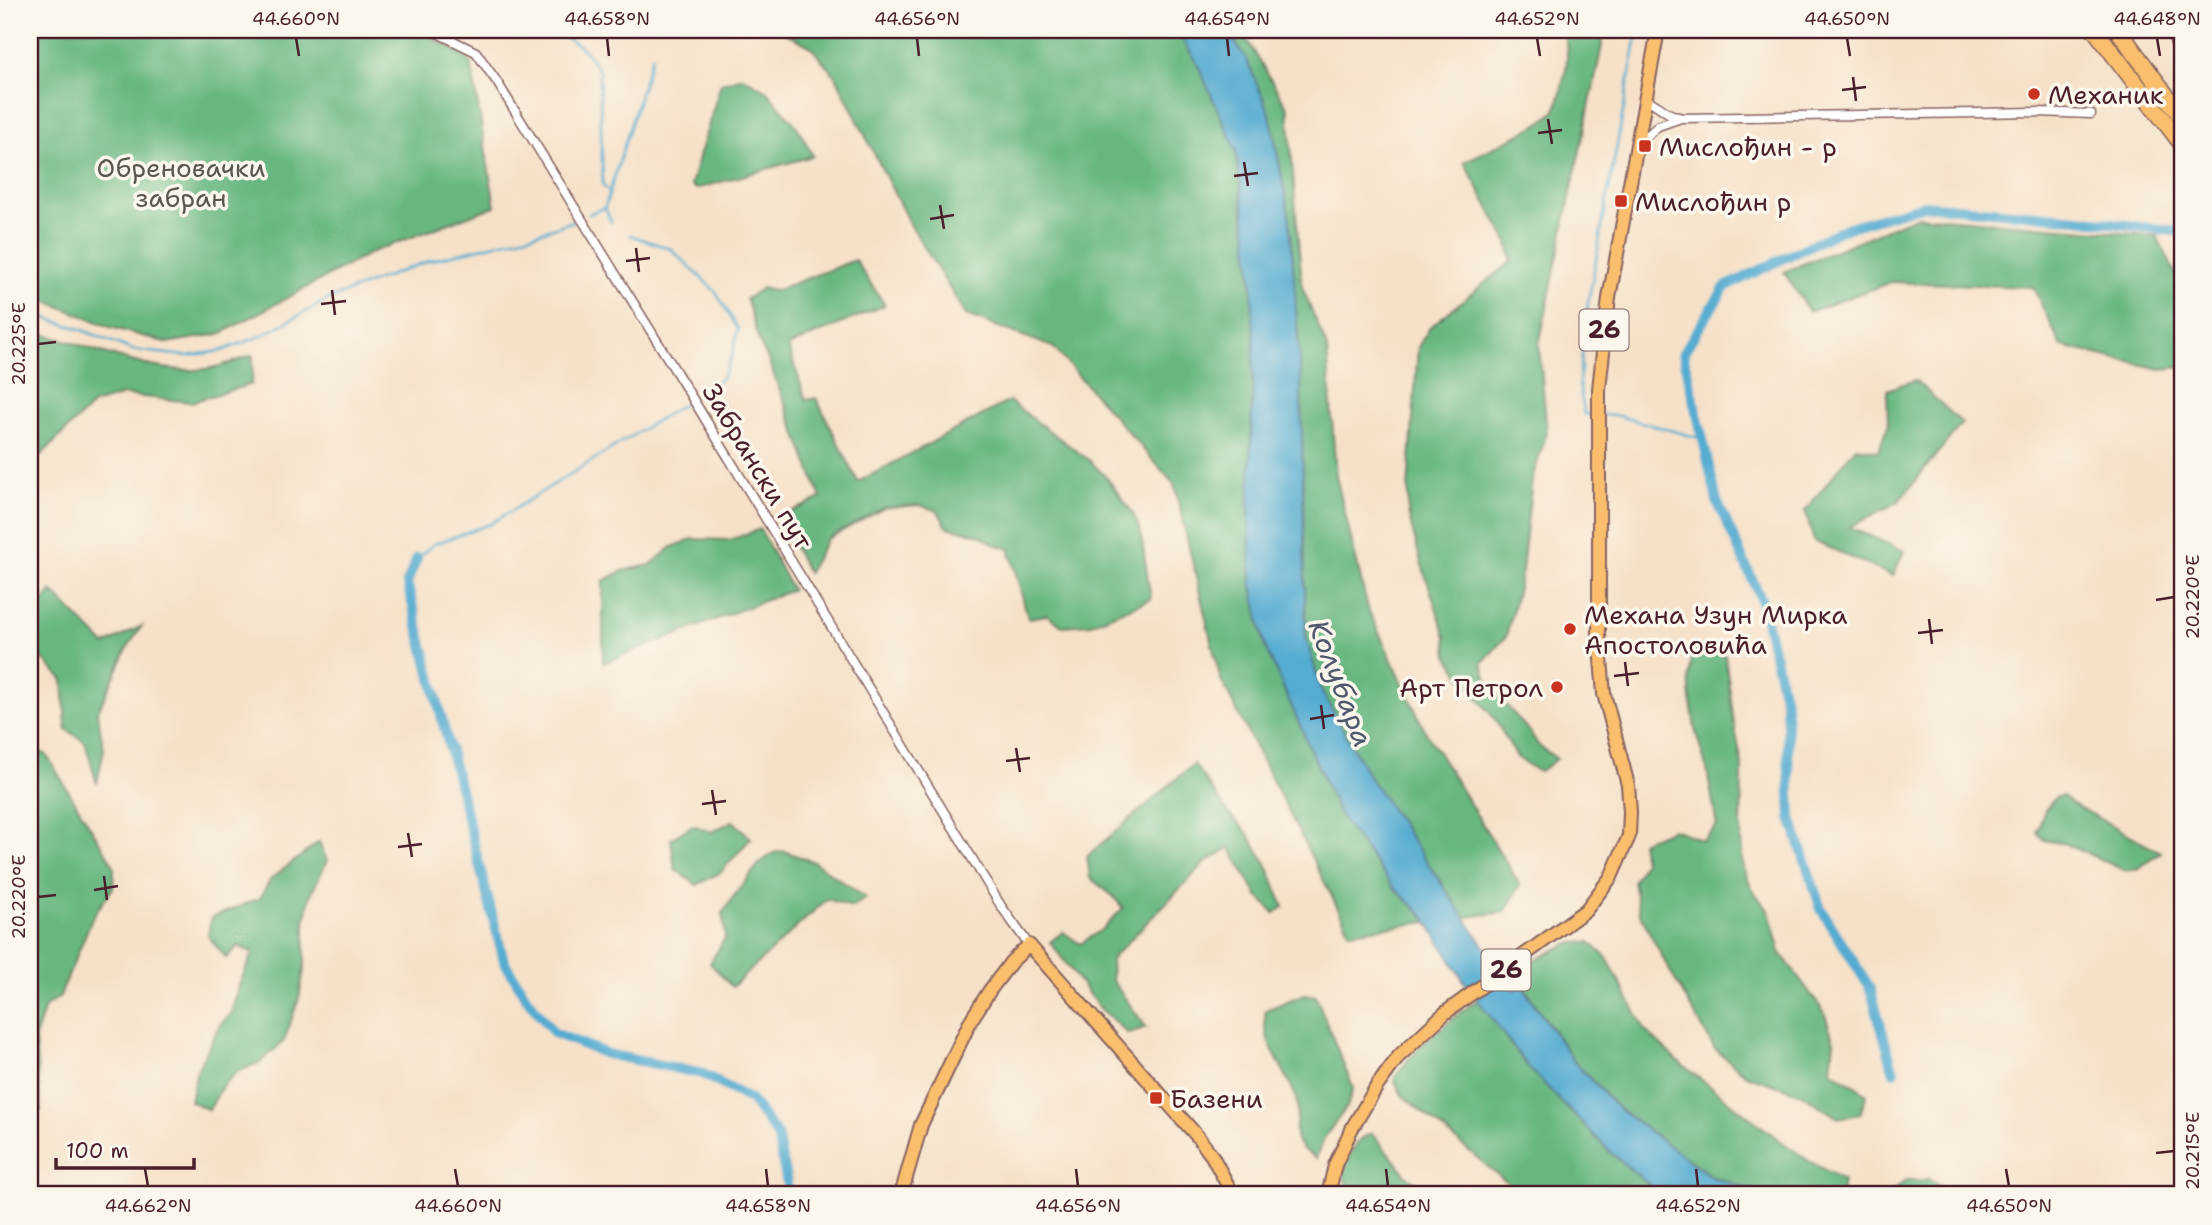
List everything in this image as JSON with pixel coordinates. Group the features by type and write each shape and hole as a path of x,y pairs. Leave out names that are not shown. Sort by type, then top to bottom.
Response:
{"highway":[{"path":"2095,30 2182,144"},
{"path":"2118,30 2182,117"}],"main road":[{"name":"26","path":"1325,1195 1351,1129 1377,1086 1407,1048 1445,1013 1566,926 1594,902 1611,877 1626,846 1630,826 1628,785 1606,702 1602,669 1599,621 1598,407 1609,298 1658,30"},
{"path":"2171,30 2182,52"},
{"path":"901,1195 921,1125 971,1020 1011,962 1029,945 1197,1136 1212,1156 1233,1195"}],"street":[{"name":"Забрански пут","path":"431,30 476,52 497,82 1000,906 1029,945"},
{"path":"1646,100 1668,114 1683,118 2037,112 2091,114"},
{"path":"1638,144 1658,126 1683,118"}],"green space":[{"name":"Обреновачки забран","path":"30,30 417,30 457,51 471,63 495,206 372,252 220,334 167,343 110,327 54,304 30,299"},
{"path":"780,30 1241,30 1288,108 1302,287 1327,347 1336,476 1368,609 1425,731 1520,885 1505,912 1350,932 1220,678 1174,484 1053,347 966,315 907,219 835,75 810,46"},
{"path":"1562,30 1601,30 1602,46 1539,345 1547,433 1532,479 1522,571 1506,637 1482,663 1488,684 1539,746 1557,759 1539,772 1517,757 1494,718 1448,656 1446,637 1408,513 1408,489 1418,347 1430,327 1512,261 1508,243 1464,162 1540,123 1555,110 1567,60 1566,41"},
{"path":"743,77 767,91 798,128 813,156 696,189 691,184 721,83"},
{"path":"1918,216 2157,236 2182,287 2182,367 2160,369 2061,346 2033,287 1891,282 1809,312 1784,272"},
{"path":"855,260 885,305 788,346 806,400 816,398 858,482 1009,401 1090,461 1107,478 1132,512 1140,528 1151,599 1091,624 1062,626 1047,615 1028,618 1009,548 996,545 980,535 947,527 938,511 919,505 884,508 827,539 808,573 778,518 821,498 760,343 746,299 762,288 774,291"},
{"path":"30,331 163,368 206,369 253,355 252,384 191,402 124,395 93,404 30,466"},
{"path":"1915,380 1962,423 1898,502 1849,527 1904,551 1893,576 1814,541 1805,511 1856,447 1878,451 1888,426 1887,390"},
{"path":"760,529 792,590 603,663 603,581 622,571 650,565 672,547 692,539 730,540"},
{"path":"52,591 105,645 142,626 128,647 97,713 104,749 97,784 85,742 66,729 63,680 30,646 30,616"},
{"path":"1693,649 1725,655 1742,764 1743,869 1754,892 1769,911 1780,952 1824,1012 1834,1041 1831,1070 1867,1094 1860,1114 1838,1118 1802,1094 1746,1075 1714,1048 1639,912 1633,882 1644,862 1641,842 1673,829 1702,840 1717,826 1691,701 1689,678"},
{"path":"30,749 46,754 114,866 113,888 93,916 60,996 45,1007 35,1038 41,1111 30,1112"},
{"path":"1194,764 1229,814 1246,831 1266,863 1284,907 1274,913 1257,895 1230,848 1205,863 1111,959 1112,980 1146,1027 1128,1034 1097,1005 1050,942 1063,932 1080,944 1104,928 1123,908 1113,896 1090,878 1087,856"},
{"path":"2063,796 2071,803 2161,852 2139,868 2126,871 2066,844 2044,840 2037,832 2045,810 2056,797"},
{"path":"733,821 751,838 721,872 697,885 675,869 671,839 693,825 711,832"},
{"path":"319,842 327,861 310,896 305,922 305,964 299,998 284,1041 261,1062 237,1072 222,1086 209,1110 190,1101 197,1070 220,1025 231,1013 239,985 253,953 238,946 226,958 208,936 211,918 260,898 271,879"},
{"path":"784,851 814,862 866,898 852,907 827,899 732,987 710,963 725,938 723,913 759,864 773,853"},
{"path":"1590,942 1607,958 1645,1030 1676,1060 1778,1139 1843,1180 1841,1195 1767,1195 1712,1177 1619,1109 1575,1063 1516,975 1517,969 1523,965 1569,943"},
{"path":"1304,994 1316,996 1353,1088 1347,1107 1324,1138 1316,1158 1302,1148 1297,1139 1297,1102 1270,1045 1265,1022 1266,1010"},
{"path":"1478,999 1529,1068 1610,1152 1653,1188 1667,1195 1522,1195 1402,1095 1394,1079 1402,1067 1432,1036"},
{"path":"1372,1133 1407,1176 1433,1195 1354,1193 1344,1178 1344,1166 1358,1143"},
{"path":"1906,1180 1929,1180 1957,1195 1889,1195"}],"water":[{"path":"1176,30 1226,30 1246,58 1270,114 1290,220 1301,380 1306,637 1321,690 1368,775 1514,990 1522,986 1575,1063 1619,1109 1712,1177 1767,1195 1667,1195 1653,1188 1610,1152 1529,1068 1465,983 1424,916 1394,888 1339,814 1264,644 1251,581 1249,518 1254,337 1251,269 1236,150 1196,61"}],"waterway":[{"path":"481,30 494,30"},
{"path":"517,30 566,38 584,50 599,71 603,186 610,192"},
{"path":"1596,416 1584,414 1579,382 1588,303 1638,30"},
{"path":"611,222 605,207 652,56"},
{"path":"1894,1072 1870,988 1821,909 1791,818 1786,705 1761,599 1717,501 1683,353 1725,287 1846,228 1924,205 2078,219 2182,232"},
{"path":"589,214 605,207"},
{"path":"30,313 133,350 186,356 221,351 261,336 329,299 428,261 531,235 574,221"},
{"path":"630,235 671,249 716,292 738,329 732,356 722,378 699,395"},
{"path":"417,558 434,544 490,524 685,403"},
{"path":"1603,415 1618,416 1703,439"},
{"path":"417,558 407,583 504,961 526,997 554,1033 607,1054 703,1074 751,1100 777,1135 787,1183 785,1195"}],"place":[{"name":"Механик","path":"2034,94"},
{"name":"Мислођин - р","path":"1645,146"},
{"name":"Мислођин р","path":"1621,201"},
{"name":"Механа Узун Мирка Апостоловића","path":"1570,629"},
{"name":"Арт Петрол","path":"1557,687"},
{"name":"Базени","path":"1156,1098"}],"water label":[{"name":"Колубара","path":"1341,683"}]}
